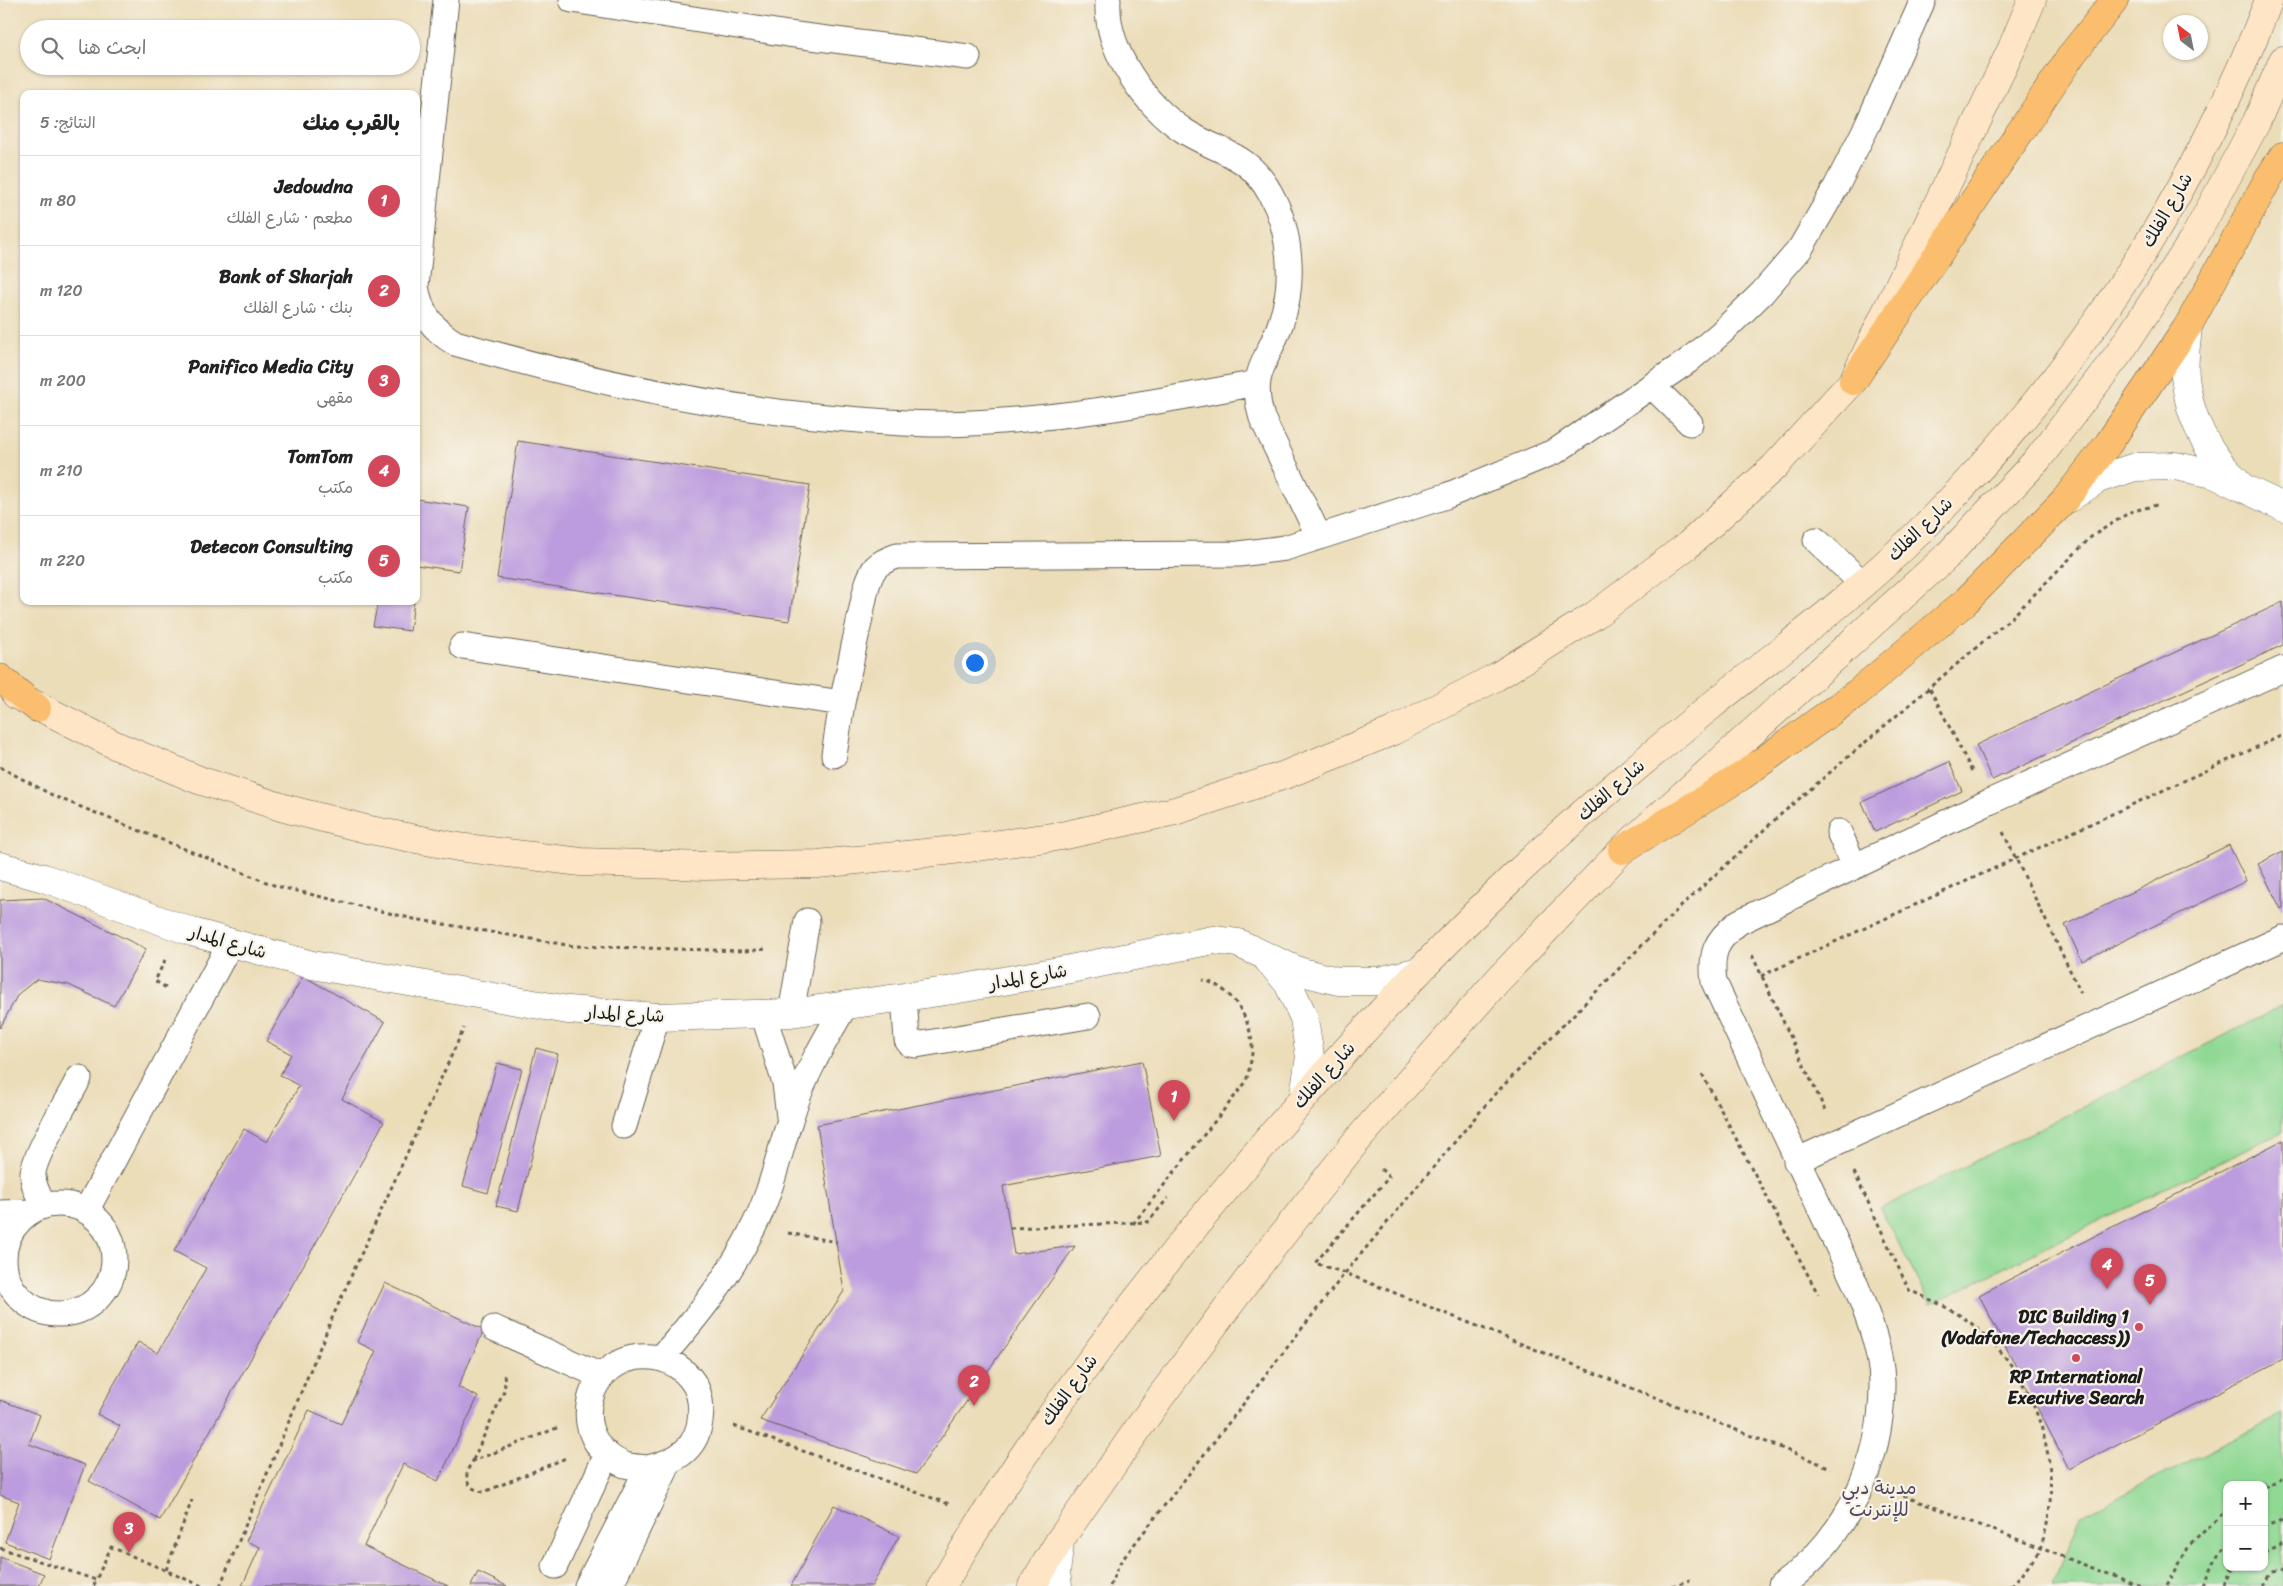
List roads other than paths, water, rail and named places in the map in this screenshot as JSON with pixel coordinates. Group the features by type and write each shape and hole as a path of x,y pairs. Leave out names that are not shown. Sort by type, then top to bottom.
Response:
{"main road":[{"path":"1853,381 2073,54 2115,0"},
{"path":"1622,850 1742,776 1857,693 1965,602 2064,501 2108,444 2188,326 2268,179 2283,156"},
{"path":"0,678 37,708"}],"street":[{"path":"0,686 37,708 117,746 199,780 284,808 370,830 467,848 581,862 705,866 818,864 946,851 1061,836 1174,810 1286,775 1393,731 1496,677 1595,615 1688,545 1774,467 1853,381 2012,48 2032,0"},
{"name":"شارع الفلك","path":"942,1586 982,1516 1068,1388 1162,1265 1304,1096 1420,971 1512,878 1609,790 1821,620 1919,533 2008,437 2089,334 2161,225 2222,110 2269,0"},
{"name":"شارع الفلك","path":"1032,1586 1060,1540 1161,1396 1268,1253 1354,1144 1498,980 1622,850 1946,557 2038,459 2120,352 2193,240 2256,122 2283,60"},
{"path":"2188,326 2184,375 2190,409 2204,440 2218,462 2249,492"},
{"path":"2064,501 2098,479 2135,467 2175,466 2214,474 2283,507"},
{"name":"شارع المدار","path":"0,866 44,878 182,929 230,944 312,965 568,1010 657,1017 790,1013 1070,969 1213,940 1238,943 1298,971 1338,981 1379,980 1420,971"},
{"name":"شارع المدار","path":"1262,954 1288,983 1304,1018 1310,1057 1304,1096"},
{"path":"1058,1586 1056,1573 1060,1540"}],"lane":[{"path":"420,248 446,0"},
{"path":"572,0 788,34 968,57"},
{"path":"1108,0 1107,12 1116,44 1130,74 1150,100 1185,131 1228,151 1247,164 1270,194 1276,207 1285,234 1289,262 1288,292 1281,322 1260,365 1257,401 1262,418 1319,537"},
{"path":"834,755 842,703 866,589 870,573 881,561 897,556 1238,554 1285,548 1446,496 1556,451 1652,386 1721,333 1762,293 1800,249 1836,187 1868,124 1923,0"},
{"path":"420,305 428,321 440,334 455,343 590,380 678,398 766,411 853,420 940,424 1001,421 1079,413 1168,400 1257,383"},
{"path":"1652,386 1690,423"},
{"path":"1816,540 1862,583"},
{"path":"462,646 842,703"},
{"path":"1781,1586 1803,1570 1839,1529 1865,1481 1878,1432 1882,1381 1873,1331 1854,1284 1714,982 1712,964 1716,947 1725,933 1739,922 1988,802 2283,668"},
{"path":"1839,832 1854,866"},
{"path":"790,1013 805,933"},
{"path":"1796,1161 2283,938"},
{"path":"86,1211 230,944"},
{"path":"904,996 907,1040 910,1044 916,1045 1088,1016"},
{"path":"661,1358 696,1318 728,1274 754,1227 776,1174 790,1120 815,1060 846,1004"},
{"path":"763,1013 785,1083 790,1120"},
{"path":"624,1126 657,1017"},
{"path":"37,1209 33,1173 39,1157 79,1078"},
{"path":"0,1213 65,1204 86,1211 102,1224 113,1243 114,1265 108,1285 94,1302 75,1312 54,1314 33,1308 17,1294 6,1275 2,1250 17,1224 37,1209"},
{"path":"494,1328 601,1376"},
{"path":"587,1586 658,1466 686,1450 697,1433 701,1414 699,1395 691,1379 678,1366 661,1358 639,1356 618,1362 601,1376 591,1395 588,1416 591,1432 603,1450 626,1465 658,1466"},
{"path":"555,1566 603,1450"},
{"path":"610,1586 658,1466"}],"place":[{"name":"Jedoudna","path":"1174,1121"},
{"name":"TomTom","path":"2107,1289"},
{"name":"Detecon Consulting","path":"2150,1305"},
{"name":"DIC Building 1 (Vodafone/Techaccess))","path":"2139,1327"},
{"name":"RP International Executive Search","path":"2076,1358"},
{"name":"Bank of Sharjah","path":"974,1406"},
{"name":"Panifico Media City","path":"129,1553"}],"district":[{"name":"مدينة دبي للإنترنت","path":"1879,1498"}]}
